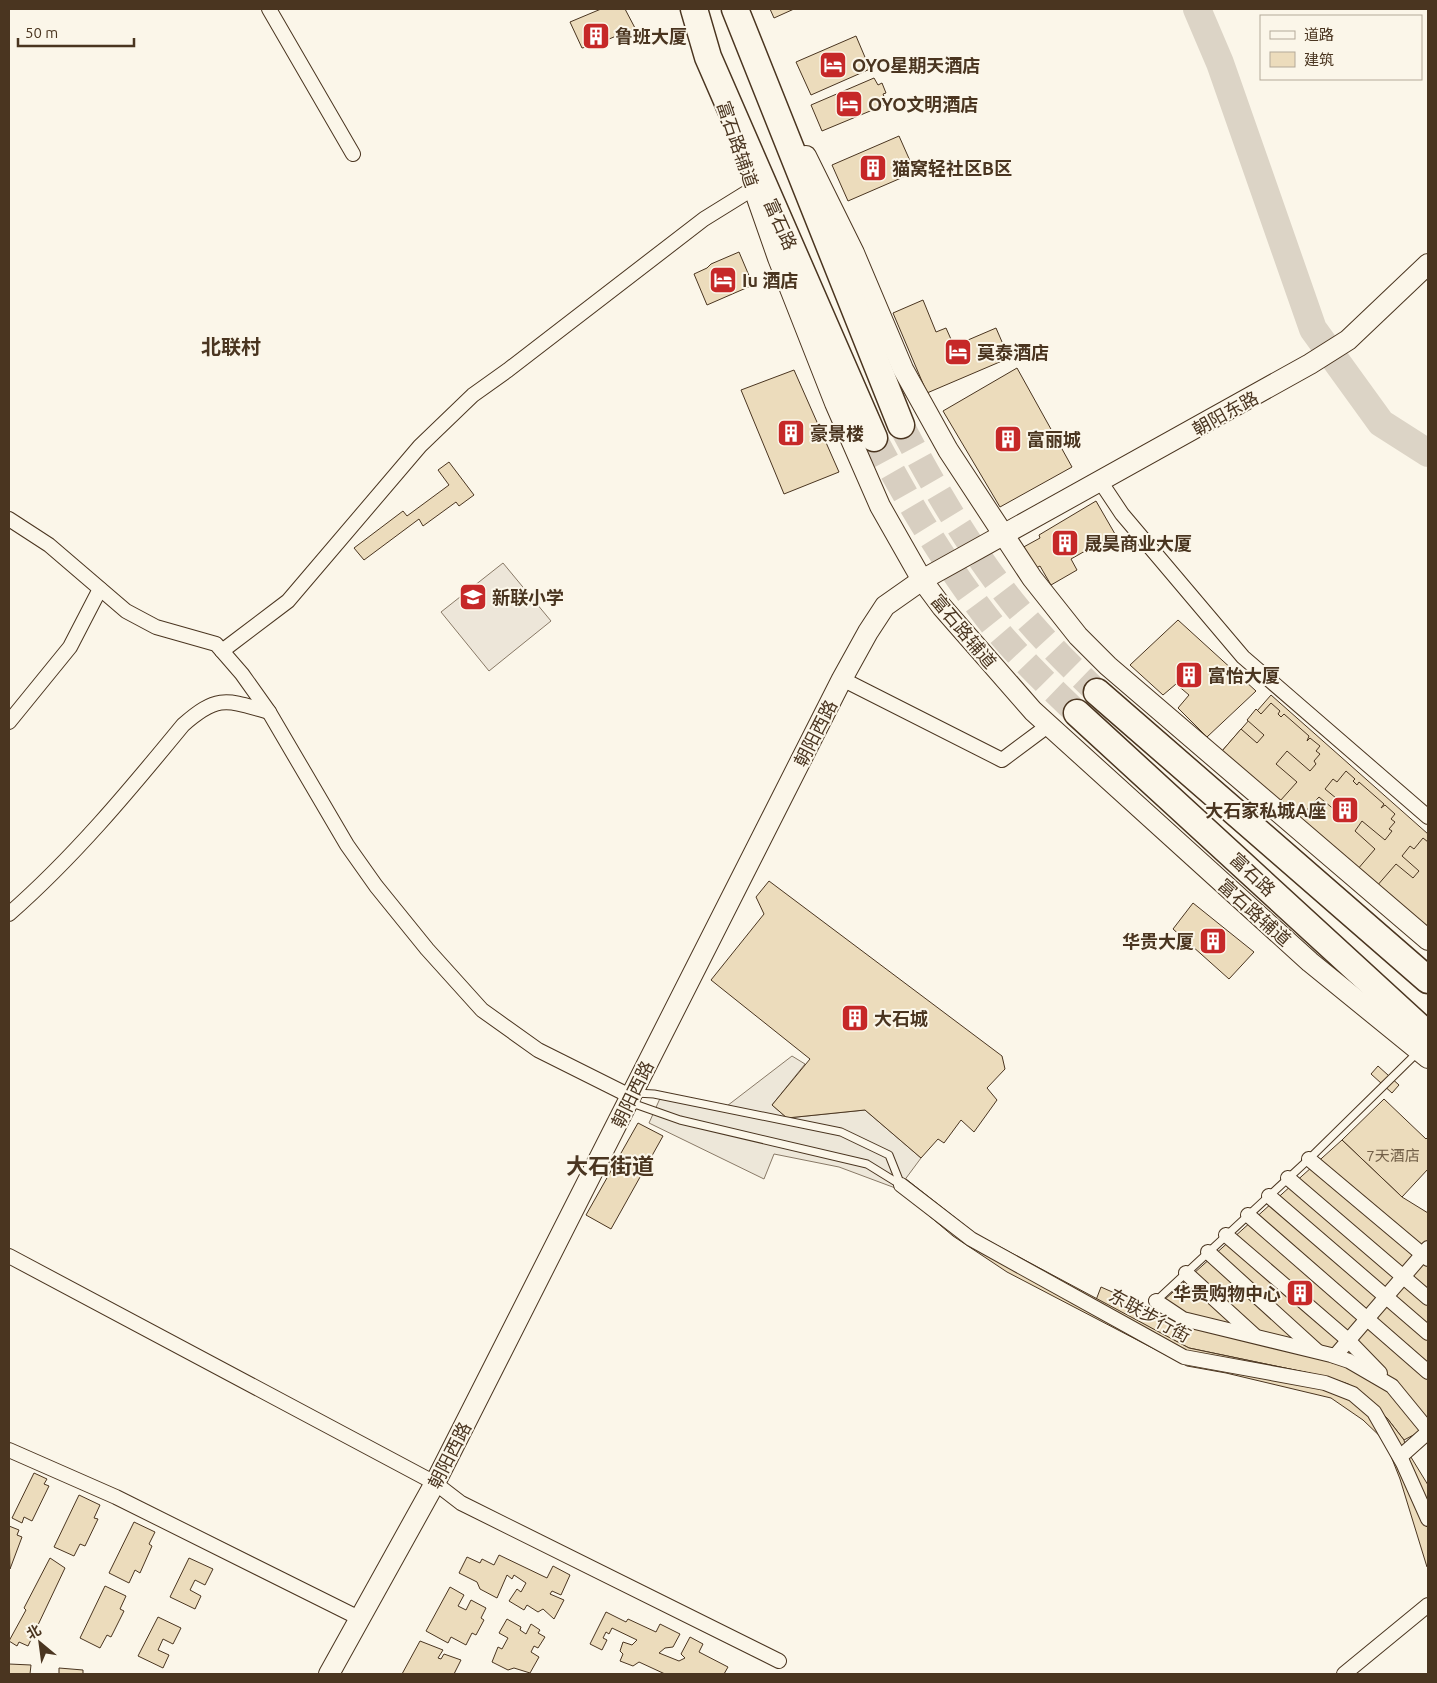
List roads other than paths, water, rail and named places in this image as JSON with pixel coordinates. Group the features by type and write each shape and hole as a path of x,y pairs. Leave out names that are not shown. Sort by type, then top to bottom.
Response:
{"highway":[{"name":"富石路","path":"694,9 708,57 874,438"},
{"name":"富石路","path":"735,9 901,425"},
{"name":"富石路","path":"1097,692 1428,980"},
{"name":"富石路","path":"1078,713 1425,1048"}],"main road":[{"path":"748,40 854,253 903,369 948,450 1003,535 1061,616 1108,666 1428,940"},
{"name":"富石路辅道","path":"708,57 778,258 835,403 880,506 922,580 942,608 996,670 1049,725 1310,962 1425,1048"},
{"name":"朝阳东路","path":"1003,535 1310,364 1348,340 1428,264"},
{"name":"朝阳西路","path":"329,1674 435,1482 842,679 868,632 885,606 922,580 1003,535"}],"street":[{"path":"269,9 353,154"},
{"path":"222,651 288,601 420,446 472,395 516,364 704,218 754,188"},
{"path":"1100,481 1122,514 1243,657 1428,817"},
{"path":"9,519 49,545 126,611 156,627 216,644 270,712 347,845 376,886 427,949 482,1010 538,1050 629,1099"},
{"path":"9,722 70,647 100,589"},
{"path":"842,679 1002,760 1049,725"},
{"path":"9,914 78,848 108,816 183,725 194,715 216,702 242,704 270,712"},
{"path":"1309,1159 1426,1254 1403,1276 1335,1356"},
{"path":"1288,1178 1428,1298"},
{"name":"东联步行街","path":"901,1185 972,1239 1184,1357 1325,1383 1353,1394 1374,1412 1400,1457 1428,1520"},
{"path":"1269,1196 1428,1333"},
{"path":"1248,1215 1428,1372"},
{"path":"1226,1235 1348,1340 1392,1386 1428,1431 1400,1457"},
{"path":"1208,1252 1317,1351"},
{"path":"9,1256 435,1482 461,1503 778,1661"},
{"path":"1186,1273 1257,1338"},
{"path":"1156,1301 1183,1320 1317,1351 1349,1361 1392,1386"},
{"path":"9,1450 116,1497 361,1619"},
{"path":"1344,1674 1428,1604"}],"lane":[{"path":"1156,1301 1425,1048"},
{"path":"638,1092 654,1094 841,1132 888,1155 901,1185 867,1164 680,1120 629,1099 638,1092"}],"waterway":[{"path":"1197,9 1220,63 1313,329 1381,423 1428,453"}],"tunnel":[{"path":"901,425 957,524 989,571 1033,626 1097,692"},
{"path":"874,438 932,539 964,587 1018,655 1077,713"}],"place":[{"name":"鲁班大厦","path":"596,36"},
{"name":"OYO星期天酒店","path":"833,65"},
{"name":"OYO文明酒店","path":"849,104"},
{"name":"猫窝轻社区B区","path":"873,168"},
{"name":"Iu 酒店","path":"723,280"},
{"name":"莫泰酒店","path":"958,352"},
{"name":"豪景楼","path":"791,433"},
{"name":"富丽城","path":"1008,439"},
{"name":"晟昊商业大厦","path":"1065,543"},
{"name":"新联小学","path":"473,597"},
{"name":"富怡大厦","path":"1189,675"},
{"name":"大石家私城A座","path":"1345,810"},
{"name":"华贵大厦","path":"1213,941"},
{"name":"大石城","path":"855,1018"},
{"name":"华贵购物中心","path":"1300,1293"}],"district":[{"name":"北联村","path":"231,346"},
{"name":"大石街道","path":"610,1165"}]}
